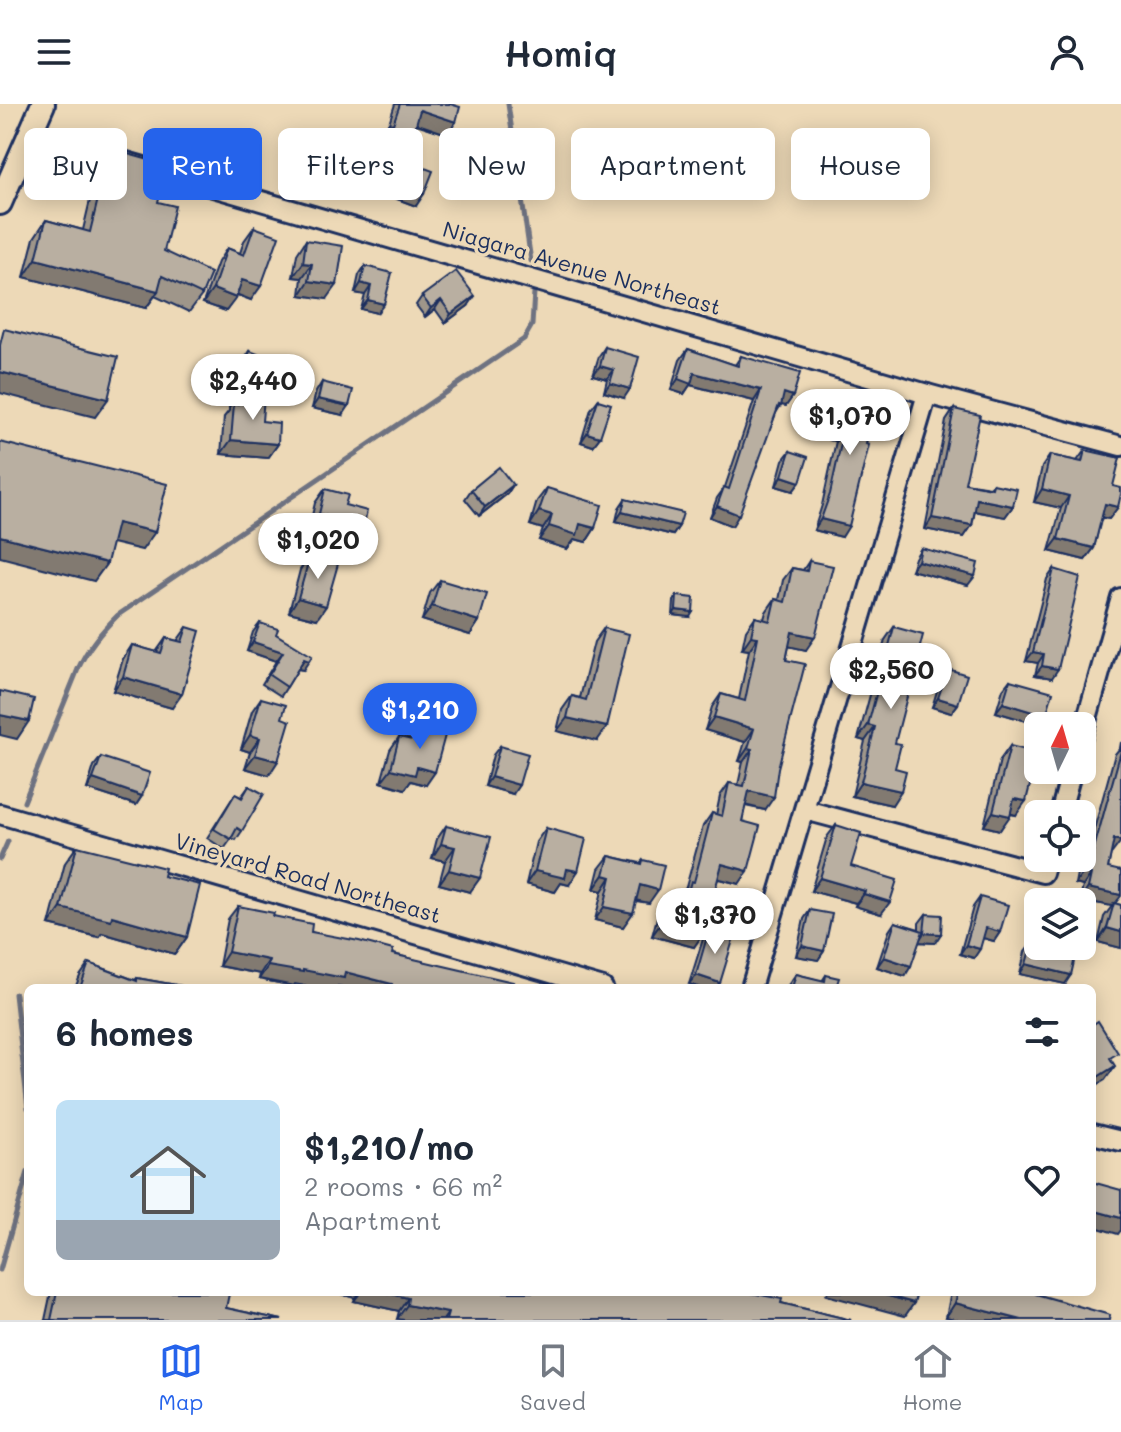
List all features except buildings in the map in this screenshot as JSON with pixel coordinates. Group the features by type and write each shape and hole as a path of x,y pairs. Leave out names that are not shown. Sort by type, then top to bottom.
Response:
{"street":[{"path":"33,128 43,104"},
{"path":"0,203 24,148"},
{"name":"Niagara Avenue Northeast","path":"127,162 927,394 1121,446"},
{"path":"752,984 927,394"},
{"path":"1089,712 1121,598"},
{"path":"805,810 1024,861"},
{"name":"Vineyard Road Northeast","path":"0,814 589,984"},
{"path":"1096,1135 1121,1141"}],"waterway":[{"path":"508,104 531,261"},
{"path":"24,802 82,661 95,640 118,615 524,339 532,325 534,292"},
{"path":"0,859 8,841"},
{"path":"15,994 24,1073"},
{"path":"0,1270 24,1186"}]}
